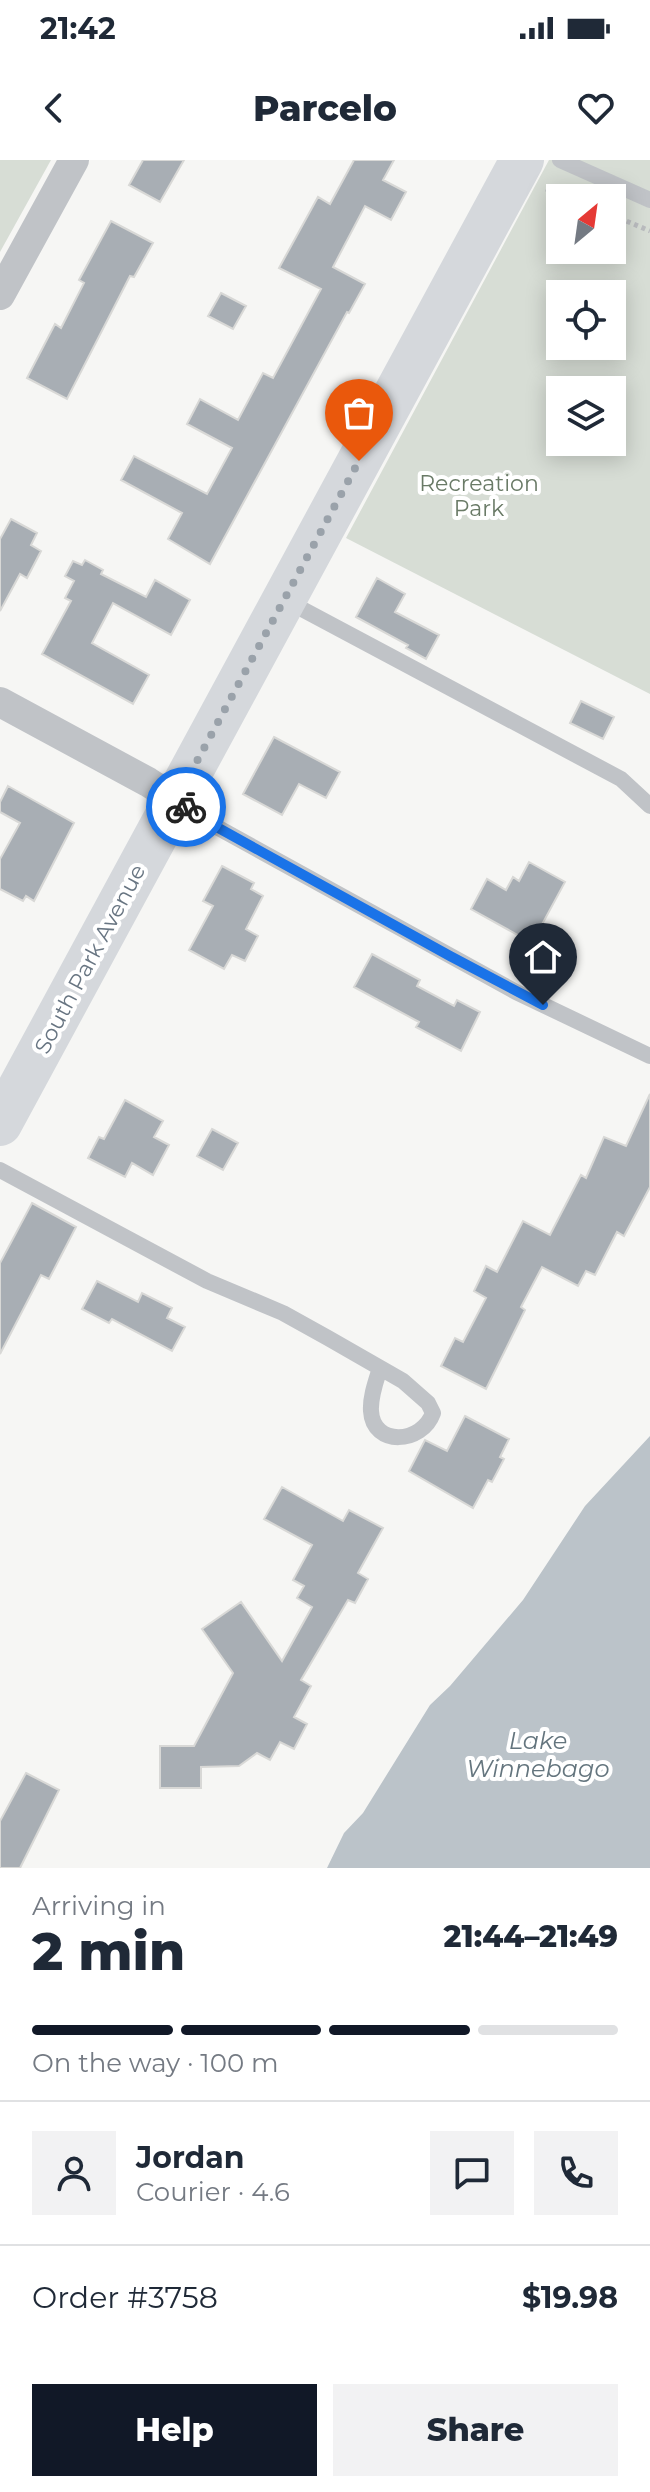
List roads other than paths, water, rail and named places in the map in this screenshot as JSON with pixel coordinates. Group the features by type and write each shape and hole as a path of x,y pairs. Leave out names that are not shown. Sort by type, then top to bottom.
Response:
{"main road":[{"name":"South Park Avenue","path":"0,1124 284,600 534,175"}],"street":[{"path":"0,295 74,160"},
{"path":"0,702 176,800"}],"lane":[{"path":"560,160 650,200"},
{"path":"284,600 621,779 650,806"},
{"path":"176,800 204,820 516,992 650,1056"},
{"path":"0,1170 207,1281 283,1313 403,1381 428,1403 433,1413 426,1427 418,1433 408,1437 394,1436 380,1431 375,1424 371,1411 380,1368"}],"water":[{"name":"Lake Winnebago","path":"650,1436 650,1868 327,1868 344,1833 363,1813 430,1705 523,1600 585,1506"}],"park label":[{"name":"Recreation Park","path":"479,496"}]}
